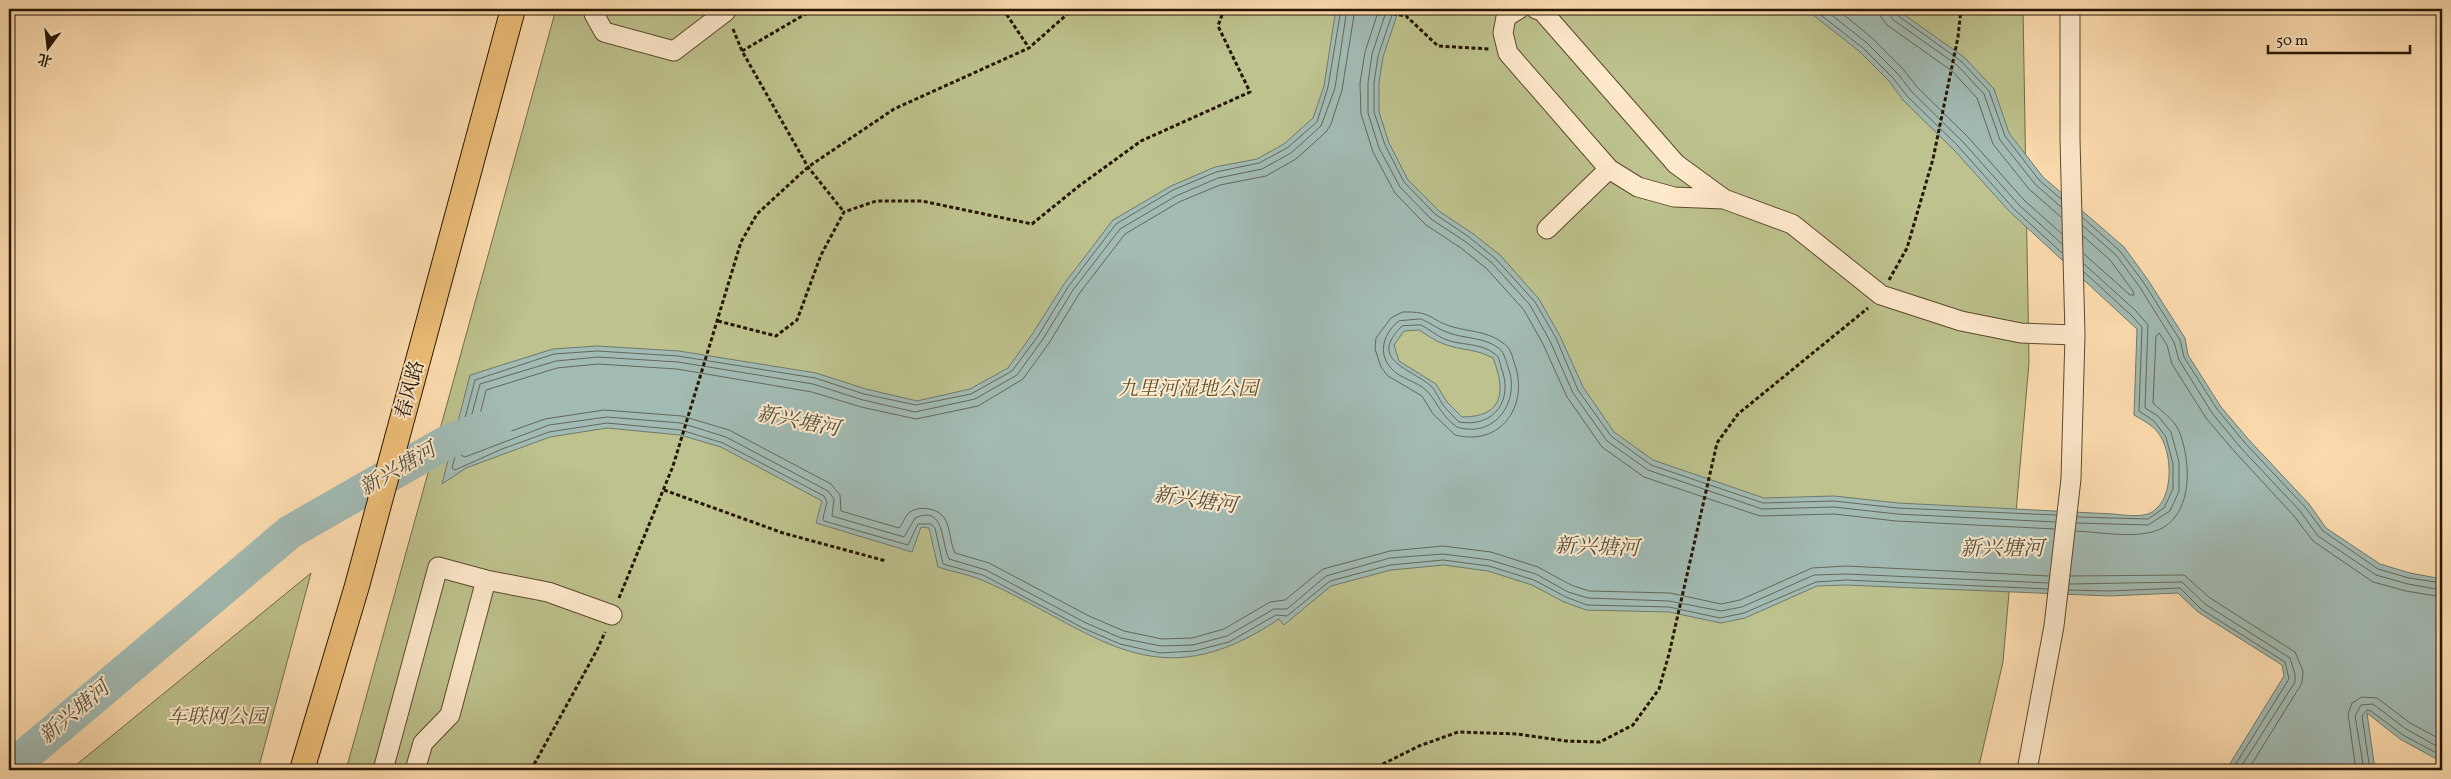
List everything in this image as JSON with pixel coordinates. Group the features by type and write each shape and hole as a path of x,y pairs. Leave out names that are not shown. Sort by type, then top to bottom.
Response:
{"main road":[{"name":"春风路","path":"302,770 357,586 426,338 513,9"}],"street":[{"path":"595,9 594,14 604,32 674,51 725,10"},
{"path":"1519,9 1506,16 1503,34 1508,53 1609,169 1638,187 1674,197 1724,199"},
{"path":"1536,9 1542,10 1676,164 1724,199 1792,224 1881,295 1961,321 2021,333 2075,335"},
{"path":"2027,770 2054,626 2071,479 2075,283 2070,139 2070,9"},
{"path":"1547,229 1609,169"},
{"path":"383,770 438,567 486,580 548,592 612,615"},
{"path":"415,770 423,743 450,715 486,580"}],"path":[{"path":"742,51 814,9"},
{"path":"1003,9 1029,48"},
{"path":"673,466 741,242 757,214 808,167 894,110 1029,48 1073,9"},
{"path":"718,321 776,336 797,320 820,255 844,212 876,202 922,201 1032,224 1079,186 1141,141 1250,92 1218,26 1224,9"},
{"path":"1367,9 1406,16 1438,46 1480,47 1508,53"},
{"path":"1371,770 1419,746 1458,732 1517,734 1566,741 1600,742 1633,725 1659,689 1669,654 1717,443 1738,414 1881,295 1907,248 1933,159 1958,37 1961,9"},
{"path":"725,10 742,51 808,167 844,212"},
{"path":"664,490 783,533 886,561"}],"green space":[{"name":"九里河湿地公园","path":"556,9 2023,9 2029,363 2003,662 1978,770 346,770"},
{"name":"车联网公园","path":"311,573 258,770 70,770"}],"water":[{"path":"1336,9 1399,9 1383,57 1379,83 1379,112 1389,143 1408,180 1439,211 1500,255 1539,299 1560,336 1583,387 1614,432 1653,460 1764,498 1834,496 1898,503 2130,516 2148,514 2157,509 2163,501 2167,491 2169,468 2168,456 2159,433 2134,415 2137,329 2010,212 1954,150 1903,100 1889,81 1859,51 1812,14 1801,9 1896,9 1964,57 1994,89 2009,133 2043,177 2124,247 2148,280 2185,338 2188,355 2221,407 2309,504 2326,528 2380,564 2410,573 2442,579 2442,762 2400,739 2367,713 2375,770 2226,770 2284,676 2282,665 2198,612 2178,593 2109,596 1846,585 1817,586 1745,618 1721,623 1669,612 1586,610 1564,602 1532,585 1488,571 1444,565 1391,570 1331,586 1284,625 1279,619 1235,644 1195,656 1160,657 1126,650 1093,637 982,580 938,567 929,528 921,527 912,552 816,523 822,501 721,447 680,435 607,428 550,437 466,468 442,484 470,375 553,349 597,346 679,351 816,373 866,389 917,401 970,389 1008,368 1064,284 1113,220 1171,186 1215,167 1257,159 1284,144 1313,118 1324,86","holes":["1419,330 1444,344 1493,358 1500,381 1498,400 1494,407 1476,416 1462,417 1447,402 1436,384 1399,361 1394,345 1404,331"]}],"waterway":[{"name":"新兴塘河","path":"9,769 290,532 449,441 496,424"}]}
